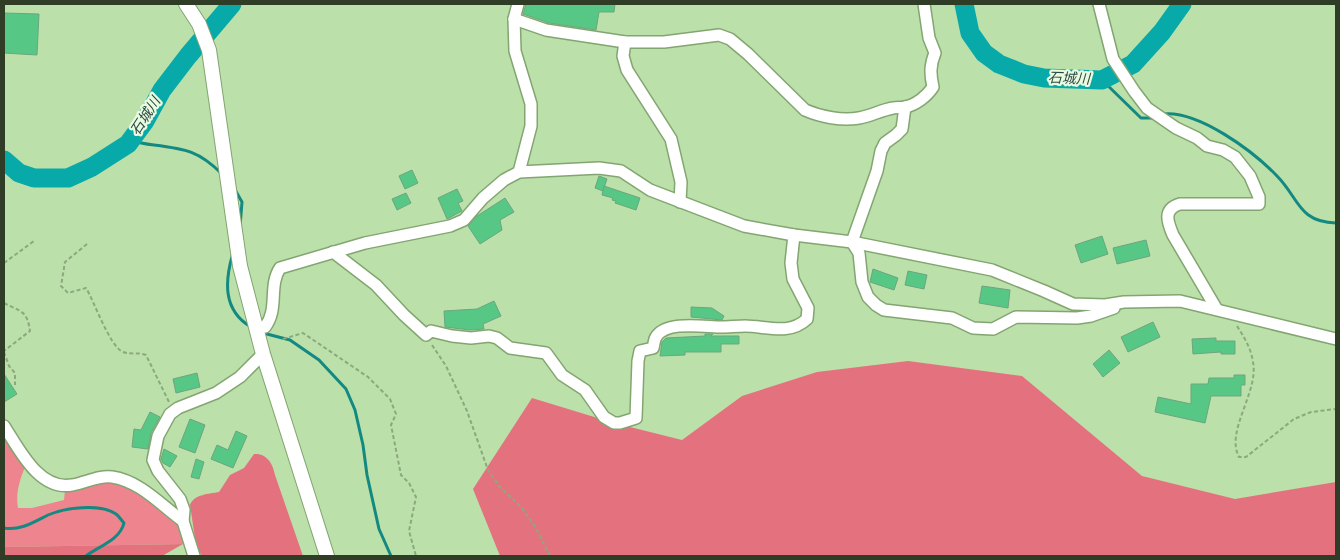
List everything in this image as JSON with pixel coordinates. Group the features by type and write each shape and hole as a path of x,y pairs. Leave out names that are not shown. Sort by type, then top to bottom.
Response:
{"street":[{"path":"518,4 514,19 515,51 531,104 531,126 519,172"},
{"path":"514,19 546,30 625,42 664,42 719,35 730,39 748,54 805,110 816,115 860,118 894,107 905,107 928,94 933,87 931,62 935,53 929,38 924,4"},
{"path":"1099,4 1113,59 1147,108 1207,146 1223,150 1235,157 1250,176 1259,197 1259,204 1180,204 1172,206 1168,212 1169,224 1173,234 1216,308"},
{"path":"187,5 199,24 209,50 240,266 263,354 327,556"},
{"path":"625,42 623,56 627,70 671,139 681,182 680,202"},
{"path":"905,107 902,129 885,143 881,151 877,171 852,242 859,254 862,282 868,297 876,305 884,310 952,318 973,328 993,329 1016,317 1077,318 1091,316 1124,302"},
{"path":"256,328 265,327 271,318 274,277 280,268 365,244 450,226 464,220 483,198 504,180 519,172 599,168 621,171 650,190 744,226 794,236 852,242 992,270 1044,290 1073,304 1105,305 1124,302 1180,301 1216,308 1336,339"},
{"path":"333,252 376,285 426,335 431,331 471,338 489,336 497,338 510,348 546,353 562,375 585,390 604,416 614,423 620,423 636,418 640,351 653,348 656,337 663,330 686,325 786,329 801,325 807,319 808,308 794,279 791,263 794,236"},
{"path":"194,556 183,521 184,510 180,499 158,471 153,460 158,436 167,418 174,411 216,393 240,377 263,354"},
{"path":"4,426 27,462 50,483 69,486 111,476 127,481 154,498 183,521"}],"path":[{"path":"4,263 34,241"},
{"path":"87,244 64,262 61,286 68,293 86,288 114,343 121,352 141,353 146,356 174,411"},
{"path":"4,303 25,314 30,331 4,352 15,373 15,385"},
{"path":"1237,325 1248,344 1254,363 1252,383 1235,438 1236,451 1239,457 1246,457 1294,419 1311,412 1336,409"},
{"path":"283,339 303,333 368,377 390,399 396,414 391,425 401,475 409,483 416,497 409,531 416,556"},
{"path":"426,335 446,366 467,411 488,470 500,487 522,508 536,528 550,556"}],"shaded area":[{"path":"908,361 1022,376 1142,476 1235,499 1336,482 1336,556 500,556 473,489 532,398 614,423 682,440 742,396 817,372"},
{"path":"4,426 27,462 18,490 18,508 32,508 64,500 65,490 101,481 117,483 143,496 171,518 178,525 184,540 183,544 4,547"},
{"path":"254,454 266,457 273,467 303,556 202,556 196,545 190,505 192,501 206,494 219,492 230,475 244,468"},
{"path":"183,544 162,556 4,556 4,547"}],"building":[{"path":"526,4 615,4 614,12 599,12 596,30 549,23 523,14"},
{"path":"4,13 39,14 37,55 4,53"},
{"path":"412,170 418,183 405,189 399,176"},
{"path":"599,176 607,179 603,191 595,188"},
{"path":"604,186 640,198 636,210 615,203 616,201 612,200 613,198 602,195"},
{"path":"457,189 463,201 458,203 462,211 447,219 438,198"},
{"path":"406,193 411,203 397,210 392,199"},
{"path":"505,198 514,212 500,220 502,230 480,244 468,226 477,216"},
{"path":"1102,236 1108,254 1081,263 1075,245"},
{"path":"1146,240 1150,256 1117,264 1113,248"},
{"path":"873,269 898,278 894,290 870,282"},
{"path":"908,271 927,275 924,289 905,285"},
{"path":"982,286 1010,290 1008,308 979,303"},
{"path":"494,301 501,316 483,324 484,329 470,330 445,327 444,311 477,309"},
{"path":"691,307 712,308 724,316 722,320 691,317"},
{"path":"1153,322 1160,337 1128,352 1121,337"},
{"path":"705,334 713,334 711,336 739,336 739,344 721,344 721,352 685,352 685,355 660,356 662,342 666,338 705,336"},
{"path":"1216,338 1216,341 1235,341 1235,354 1221,354 1221,352 1193,354 1192,339"},
{"path":"1109,350 1120,363 1103,377 1093,364"},
{"path":"197,373 200,387 176,393 173,379"},
{"path":"4,374 17,394 4,402"},
{"path":"1234,375 1245,375 1245,385 1241,385 1241,396 1211,396 1205,423 1155,412 1158,397 1191,404 1191,384 1208,384 1209,378 1234,378"},
{"path":"150,412 160,417 151,433 148,449 132,447 134,429 141,430"},
{"path":"190,419 205,425 195,453 179,447"},
{"path":"236,431 247,436 233,468 211,459 217,445 228,450"},
{"path":"164,449 177,456 170,467 163,463 161,459"},
{"path":"196,459 204,462 199,479 191,477"}],"waterway":[{"name":"石城川","path":"4,160 19,173 34,178 68,178 92,167 128,144 145,121 162,90 232,4"},
{"name":"石城川","path":"964,4 970,33 984,53 999,64 1024,74 1044,78 1102,80 1133,64 1162,32 1182,4"},
{"path":"1102,80 1141,118 1155,118"},
{"path":"1163,114 1177,114 1192,118 1240,144 1277,176 1306,213 1323,222 1336,223"},
{"path":"131,140 191,152 206,160 222,174"},
{"path":"234,188 242,202 240,227"},
{"path":"233,253 228,274 230,303 235,312 251,327"},
{"path":"263,333 290,340 319,360 346,389 355,410 379,529 391,556"},
{"path":"4,528 21,527 55,512 72,509 101,509 116,514 124,523 122,529 114,538 86,556"}]}
